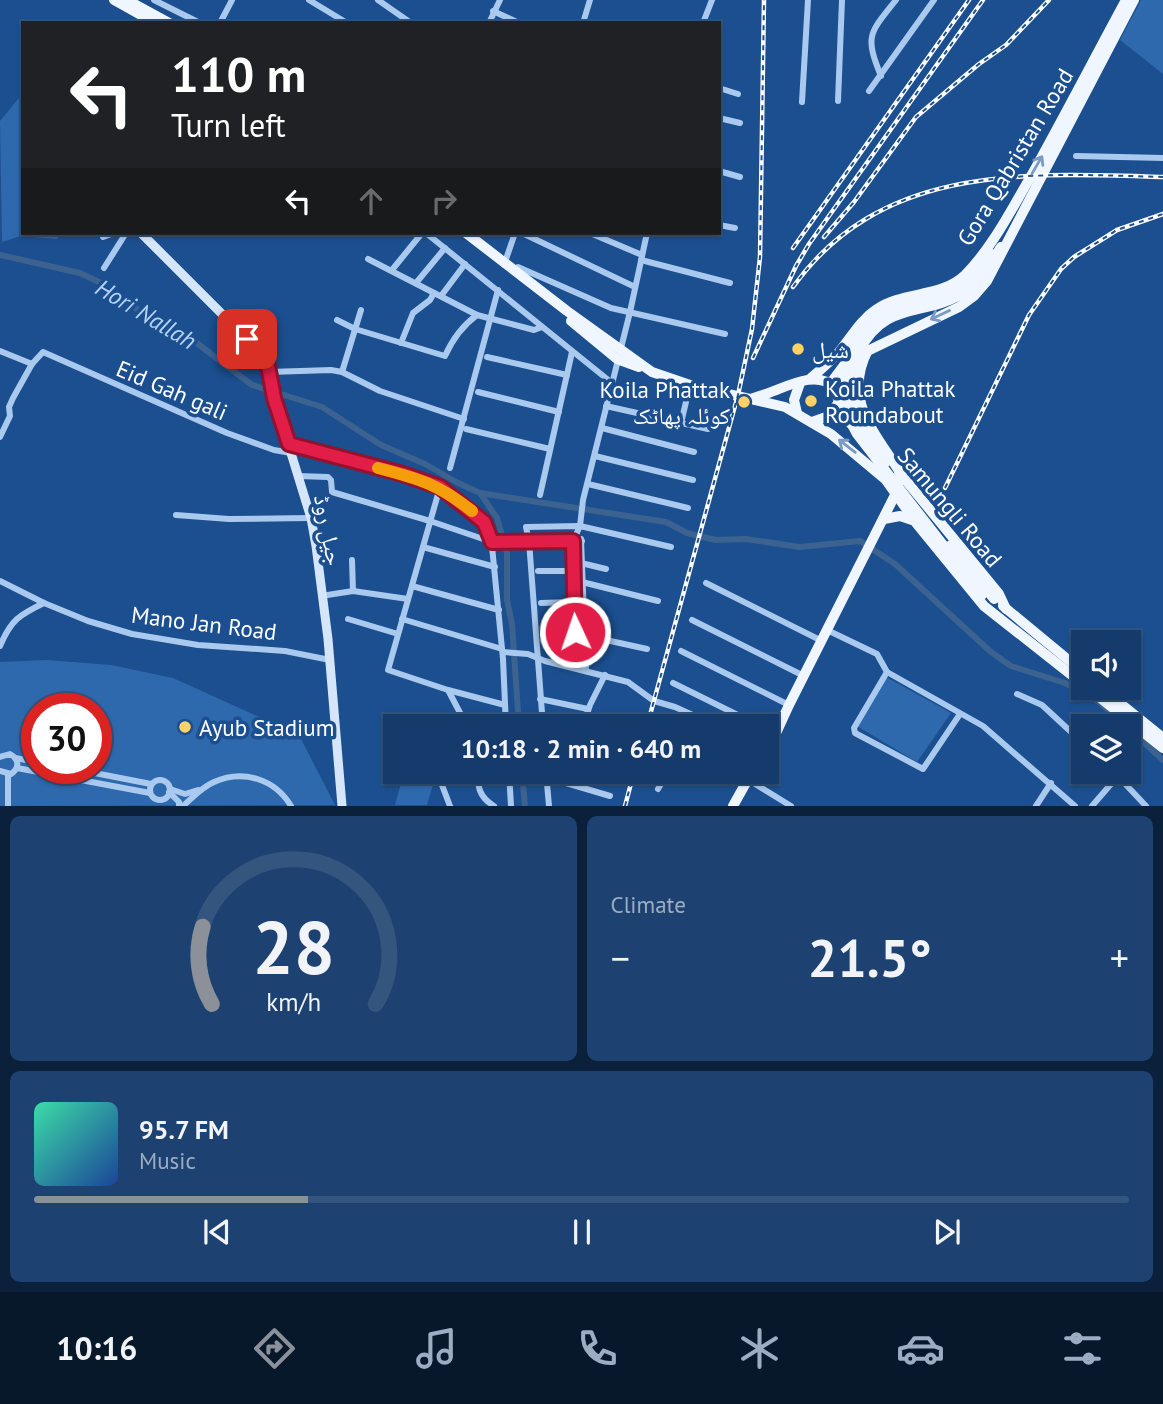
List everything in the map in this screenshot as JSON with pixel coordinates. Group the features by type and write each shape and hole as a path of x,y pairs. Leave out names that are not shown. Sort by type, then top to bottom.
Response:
{"main road":[{"path":"114,0 151,21"},
{"path":"127,0 165,21"},
{"name":"Gora Qabristan Road","path":"830,384 845,364 868,350 959,307 974,296 987,281 1000,260 1008,227 1126,0"},
{"name":"Gora Qabristan Road","path":"811,378 839,352 855,330 877,309 908,296 950,285 965,275 1008,227 1045,175 1134,0"},
{"path":"1006,608 994,599 903,486 863,429 853,406 851,382 859,351 877,326 897,314 961,294 979,279 1008,227"},
{"name":"جیل روڈ","path":"143,235 265,360 311,518 316,546 330,660 342,806"},
{"name":"Samungli Road","path":"461,235 504,265"},
{"name":"Samungli Road","path":"468,235 618,354 652,372 690,385 753,398 797,413 862,458 893,489 979,601 1071,674"},
{"path":"991,610 857,434 846,411 843,380 855,340 878,315 898,305 954,290 993,254"},
{"path":"868,350 858,375 858,398 864,414 901,474 881,512 871,540"},
{"path":"753,398 811,378 825,380 830,384"},
{"path":"797,413 794,394 800,382"},
{"name":"Samungli Road","path":"830,384 837,392 851,425 901,474 999,594 1006,608 1071,662"},
{"path":"812,422 829,416 839,402"},
{"path":"779,719 884,519 893,489"},
{"path":"884,519 900,516 916,521"},
{"path":"820,640 862,557"},
{"path":"1103,700 1163,748"},
{"path":"1116,700 1163,738"},
{"path":"733,806 747,784"},
{"path":"740,806 749,784"}],"street":[{"path":"154,0 196,21"},
{"path":"221,21 232,0"},
{"path":"309,0 344,21"},
{"path":"378,0 408,21"},
{"path":"490,21 500,0"},
{"path":"584,21 590,0"},
{"path":"703,21 712,0"},
{"path":"802,102 808,0"},
{"path":"838,101 842,0"},
{"path":"881,76 870,52 871,39 878,23 896,0"},
{"path":"869,91 934,0"},
{"path":"493,11 515,21"},
{"path":"721,89 738,94"},
{"path":"721,118 740,123"},
{"path":"1076,156 1163,158"},
{"path":"721,172 740,177"},
{"path":"721,225 735,228"},
{"path":"103,237 108,235"},
{"path":"104,268 125,235"},
{"path":"392,270 422,235"},
{"path":"427,235 612,383"},
{"path":"504,265 514,235"},
{"path":"526,235 635,287"},
{"path":"594,235 641,258 730,282"},
{"path":"586,670 580,525 583,500 647,235"},
{"path":"416,283 445,248"},
{"path":"368,258 477,315 534,330 542,327"},
{"path":"401,343 413,313 438,294 465,264"},
{"path":"518,267 611,307 725,334"},
{"path":"450,468 498,290"},
{"path":"342,372 361,310"},
{"path":"337,320 355,329 445,356 464,325 477,315"},
{"path":"0,351 32,364 9,407 10,416 0,437"},
{"name":"Eid Gah gali","path":"32,364 43,352 227,433 274,450 290,449 403,474 440,487 484,522 496,542"},
{"path":"540,495 572,352"},
{"path":"486,357 567,375"},
{"path":"269,372 342,372 380,391 464,419"},
{"path":"681,423 690,385"},
{"path":"478,392 559,412"},
{"path":"0,403 9,407"},
{"path":"606,406 708,429"},
{"path":"602,428 694,452"},
{"path":"466,429 550,449"},
{"path":"595,456 693,480"},
{"path":"298,476 328,477 331,480 332,492 496,542 582,541"},
{"path":"588,484 688,508"},
{"path":"440,487 388,670 505,705"},
{"path":"176,515 229,519 311,518"},
{"path":"577,668 572,570 573,541 580,525"},
{"path":"541,714 526,527 580,525 671,547"},
{"path":"496,542 495,567 504,651 505,714"},
{"path":"423,547 495,567"},
{"path":"352,560 353,591"},
{"path":"581,563 606,569"},
{"path":"538,571 572,570"},
{"name":"Mano Jan Road","path":"0,582 88,621 132,634 198,645 285,651 330,660"},
{"path":"582,582 658,601"},
{"path":"706,583 820,640"},
{"path":"412,586 499,610"},
{"path":"321,596 353,591 408,599"},
{"path":"541,603 573,602"},
{"path":"0,646 8,627 20,615 44,603"},
{"path":"348,619 398,635"},
{"path":"402,619 504,651 537,656 545,662 628,682 654,701 690,714"},
{"path":"692,620 802,675"},
{"path":"827,630 877,654 887,672 983,726 1075,806"},
{"path":"543,633 575,632"},
{"path":"583,635 647,649"},
{"path":"681,651 787,704"},
{"path":"887,672 854,728 855,733 923,769 960,714"},
{"path":"587,714 605,675"},
{"path":"673,683 736,714"},
{"path":"448,690 461,714"},
{"path":"1017,694 1042,705 1071,732"},
{"path":"540,699 588,709"},
{"path":"0,757 6,754 21,759"},
{"path":"15,758 17,768"},
{"path":"8,774 17,768 156,800 169,791 185,794 202,789"},
{"path":"0,771 8,774"},
{"path":"8,774 8,806"},
{"path":"112,776 151,784 162,780 167,783 169,791 181,806 215,781 239,776 257,778 274,785 291,806"},
{"path":"1036,806 1051,783"},
{"path":"151,784 156,800"},
{"path":"442,784 450,806"},
{"path":"478,784 478,791 494,806"},
{"path":"510,784 511,806"},
{"path":"547,784 550,806"},
{"path":"574,784 610,796"},
{"path":"658,789 661,784"},
{"path":"760,784 791,806"},
{"path":"1092,806 1108,784"},
{"path":"1125,784 1146,806"}],"shaded area":[{"path":"1141,0 1163,0 1163,74 1120,40"},
{"path":"21,95 21,235 61,235 57,239 21,236 2,242 0,121"},
{"name":"Ayub Stadium","path":"47,660 111,665 173,678 264,719 289,740 299,735 335,805 0,806 0,662"},
{"path":"886,677 951,713 917,762 857,726"},
{"path":"401,784 433,785 427,805 395,805"}],"waterway":[{"name":"Hori Nallah","path":"0,255 80,273 101,283 137,309 181,331 252,385 322,407 381,445 480,493 497,518 507,553 507,600 512,624 518,714"},
{"path":"480,493 666,522 687,533 716,540 746,539 800,547 860,541 895,564 991,652 1011,666 1065,683 1098,701 1113,714"},
{"path":"1141,740 1163,760"},
{"name":"Hori Nallah","path":"523,784 525,806"}],"railway":[{"path":"650,714 738,395 752,329 760,257 764,0"},
{"path":"793,248 969,0"},
{"path":"753,358 809,244 983,0"},
{"path":"824,237 854,202 916,117 1006,45 1049,0"},
{"path":"793,287 829,247 869,217 913,197 960,184 1010,177 1163,177"},
{"path":"945,488 1029,315 1061,269 1074,257 1117,230 1163,214"},
{"path":"625,806 631,784"}],"slow traffic":[{"path":"378,468 428,482 443,489 472,511"}],"place":[{"name":"شیل","path":"798,349"},
{"name":"Koila Phattak Roundabout","path":"811,401"},
{"name":"Koila Phattak کوئلہ پھاٹک","path":"744,402"},
{"name":"Ayub Stadium","path":"185,727"}],"route":[{"path":"247,339 268,366 274,398 289,444 403,474 440,487 484,522 492,542 573,541 575,632"}]}
